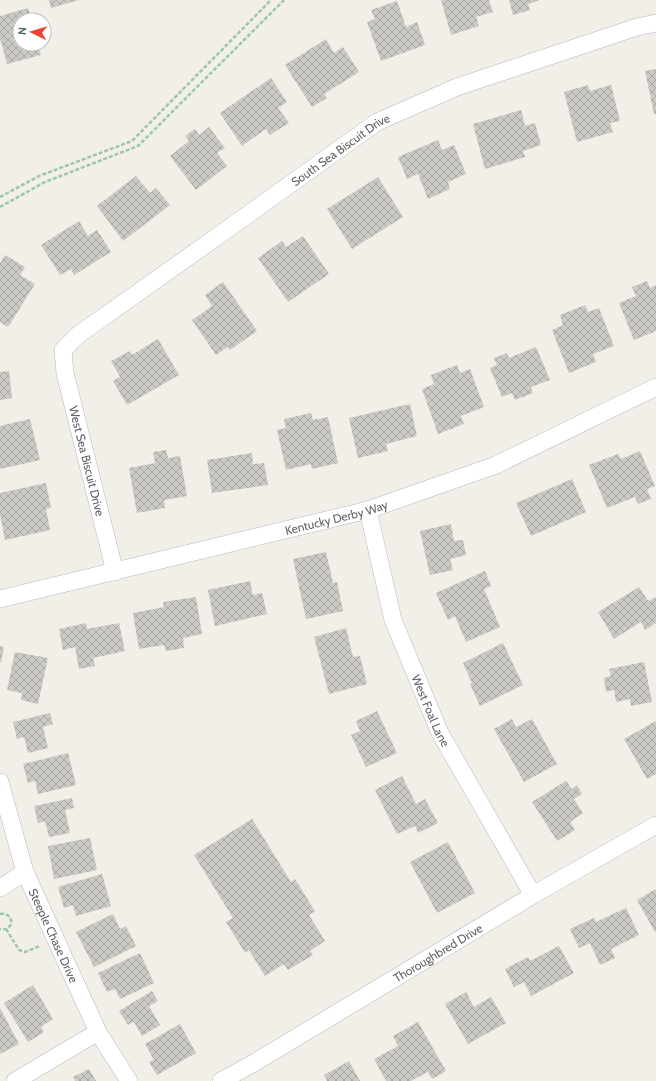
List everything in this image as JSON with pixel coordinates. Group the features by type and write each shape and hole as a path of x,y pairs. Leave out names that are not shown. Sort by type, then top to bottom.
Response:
{"street":[{"name":"South Sea Biscuit Drive","path":"63,350 78,334 377,122 457,87 637,27 656,23"},
{"name":"West Sea Biscuit Drive","path":"63,350 65,373 115,572"},
{"name":"Kentucky Derby Way","path":"0,599 368,510 496,465 656,387"},
{"name":"West Foal Lane","path":"368,510 393,620 440,732 533,895"},
{"name":"Steeple Chase Drive","path":"0,782 25,872 98,1032 129,1081"},
{"name":"Thoroughbred Drive","path":"221,1081 254,1063 533,895 656,825"},
{"path":"0,888 25,872"},
{"path":"15,1081 98,1032"}],"path":[{"path":"0,196 39,176 132,141 271,0"},
{"path":"0,207 45,182 138,146 284,0"},
{"path":"0,914 5,913 11,918 10,926 6,929 0,929"},
{"path":"6,929 19,950 25,952 41,945"}],"building":[{"path":"49,0 79,0 51,8"},
{"path":"441,0 489,0 493,12 476,17 479,26 451,35"},
{"path":"509,0 540,0 528,4 530,10 513,15"},
{"path":"397,1 406,27 417,22 425,45 381,61 367,22 375,19 371,10"},
{"path":"28,8 29,12 14,12"},
{"path":"12,13 12,52 40,52 41,55 7,64 0,38 0,16"},
{"path":"326,39 334,53 343,47 359,72 324,94 327,98 312,107 285,65"},
{"path":"656,69 656,114 654,114 645,71"},
{"path":"271,78 287,102 278,108 289,123 270,135 266,129 242,146 220,113"},
{"path":"588,85 590,91 611,85 620,121 610,123 613,132 577,142 564,92"},
{"path":"521,110 525,126 535,123 541,145 523,151 525,157 485,169 473,124"},
{"path":"209,127 225,148 217,153 227,166 196,190 170,156 189,141 185,136 195,129 199,135"},
{"path":"438,140 442,150 454,145 466,174 448,182 450,189 428,199 418,174 407,179 398,157"},
{"path":"136,176 150,193 156,188 170,205 123,241 97,206"},
{"path":"378,177 403,217 352,249 327,209"},
{"path":"79,221 88,236 97,230 111,252 74,275 71,269 60,275 41,245"},
{"path":"303,236 329,274 288,302 258,258 282,241 286,247"},
{"path":"5,255 25,267 20,275 35,284 8,327 0,322 0,263"},
{"path":"647,281 650,288 656,285 656,331 634,340 619,303 636,296 632,287"},
{"path":"223,282 257,331 230,350 228,347 216,355 192,320 212,306 205,295"},
{"path":"585,305 588,312 599,308 614,346 593,354 596,362 569,373 552,330 563,325 560,315"},
{"path":"158,339 179,375 127,405 113,381 120,377 111,361 130,351 132,355"},
{"path":"536,347 550,380 531,387 533,393 515,400 512,393 502,397 490,368 497,365 494,358 507,353 509,358"},
{"path":"457,365 460,373 470,369 484,407 461,416 464,424 438,434 422,389 434,384 431,375"},
{"path":"9,371 12,398 0,400 0,372"},
{"path":"410,404 417,436 386,444 388,451 358,458 349,418"},
{"path":"311,413 313,420 328,417 338,463 312,469 311,464 286,470 277,430 286,428 284,419"},
{"path":"30,419 40,460 0,469 0,426"},
{"path":"166,450 168,458 180,456 187,496 164,500 165,508 137,513 129,468 155,463 153,452"},
{"path":"640,451 655,486 647,489 651,499 638,504 635,497 607,508 589,465 618,454 621,459"},
{"path":"252,453 253,464 264,463 268,485 212,493 207,460"},
{"path":"572,479 586,512 531,536 516,503"},
{"path":"46,483 51,508 46,509 50,530 5,540 0,515 0,493"},
{"path":"451,524 454,541 463,540 466,555 450,559 453,570 430,575 420,531"},
{"path":"326,552 333,583 337,582 343,611 306,619 293,559"},
{"path":"485,571 491,586 484,589 500,627 466,642 455,616 448,620 436,593"},
{"path":"250,581 253,595 262,593 267,614 215,626 208,590"},
{"path":"639,587 648,601 656,597 656,623 645,630 641,622 614,639 598,612"},
{"path":"196,597 202,634 183,638 184,648 166,651 164,645 139,649 133,613 164,607 163,602"},
{"path":"86,623 87,629 119,623 125,651 93,658 95,666 79,669 75,647 63,650 59,629"},
{"path":"346,628 353,657 360,656 367,684 329,694 314,637"},
{"path":"503,643 523,685 480,706 470,684 472,683 463,663"},
{"path":"0,646 4,647 1,663 0,662"},
{"path":"15,652 48,658 38,704 21,700 22,693 7,690"},
{"path":"644,662 652,702 631,706 630,699 616,702 614,690 606,692 604,678 611,676 609,669"},
{"path":"377,711 397,753 366,767 351,735 360,731 356,721"},
{"path":"50,713 53,724 43,727 48,748 28,753 24,737 17,739 13,722"},
{"path":"512,719 516,727 532,719 557,764 524,782 494,729"},
{"path":"656,721 656,774 647,779 624,739"},
{"path":"68,753 76,785 38,794 35,781 28,783 23,764"},
{"path":"402,776 416,804 425,799 438,823 418,833 415,826 397,834 375,790"},
{"path":"566,781 572,789 577,785 582,794 574,799 583,813 570,822 575,830 557,841 532,802"},
{"path":"72,798 74,808 65,810 70,833 49,837 45,821 38,823 34,806"},
{"path":"252,819 291,882 295,879 315,911 309,915 325,941 310,951 313,955 288,970 284,964 265,976 249,950 245,953 226,922 233,918 194,855"},
{"path":"90,838 97,870 54,879 48,846"},
{"path":"448,842 475,893 437,913 410,862"},
{"path":"102,874 111,906 76,916 73,905 64,908 58,887"},
{"path":"656,889 656,932 655,932 637,900"},
{"path":"626,908 639,935 611,949 615,958 600,965 590,943 579,948 570,929 594,918 596,922"},
{"path":"113,914 120,929 126,926 136,946 94,967 76,932"},
{"path":"559,946 574,973 531,996 524,982 514,987 505,969 528,957 530,961"},
{"path":"140,953 154,983 120,999 115,989 107,992 98,973"},
{"path":"33,985 53,1019 41,1027 44,1032 28,1042 4,1003"},
{"path":"152,991 158,1001 149,1006 160,1025 142,1036 134,1022 128,1025 119,1011"},
{"path":"466,992 474,1007 491,997 506,1023 468,1044 445,1004"},
{"path":"0,1008 19,1044 0,1054"},
{"path":"418,1022 446,1071 432,1079 428,1072 411,1081 386,1081 374,1059 398,1046 393,1036"},
{"path":"180,1024 196,1053 157,1075 149,1062 154,1060 145,1044"},
{"path":"349,1061 360,1081 327,1081 324,1075"},
{"path":"89,1069 96,1081 75,1081 73,1077"}]}
